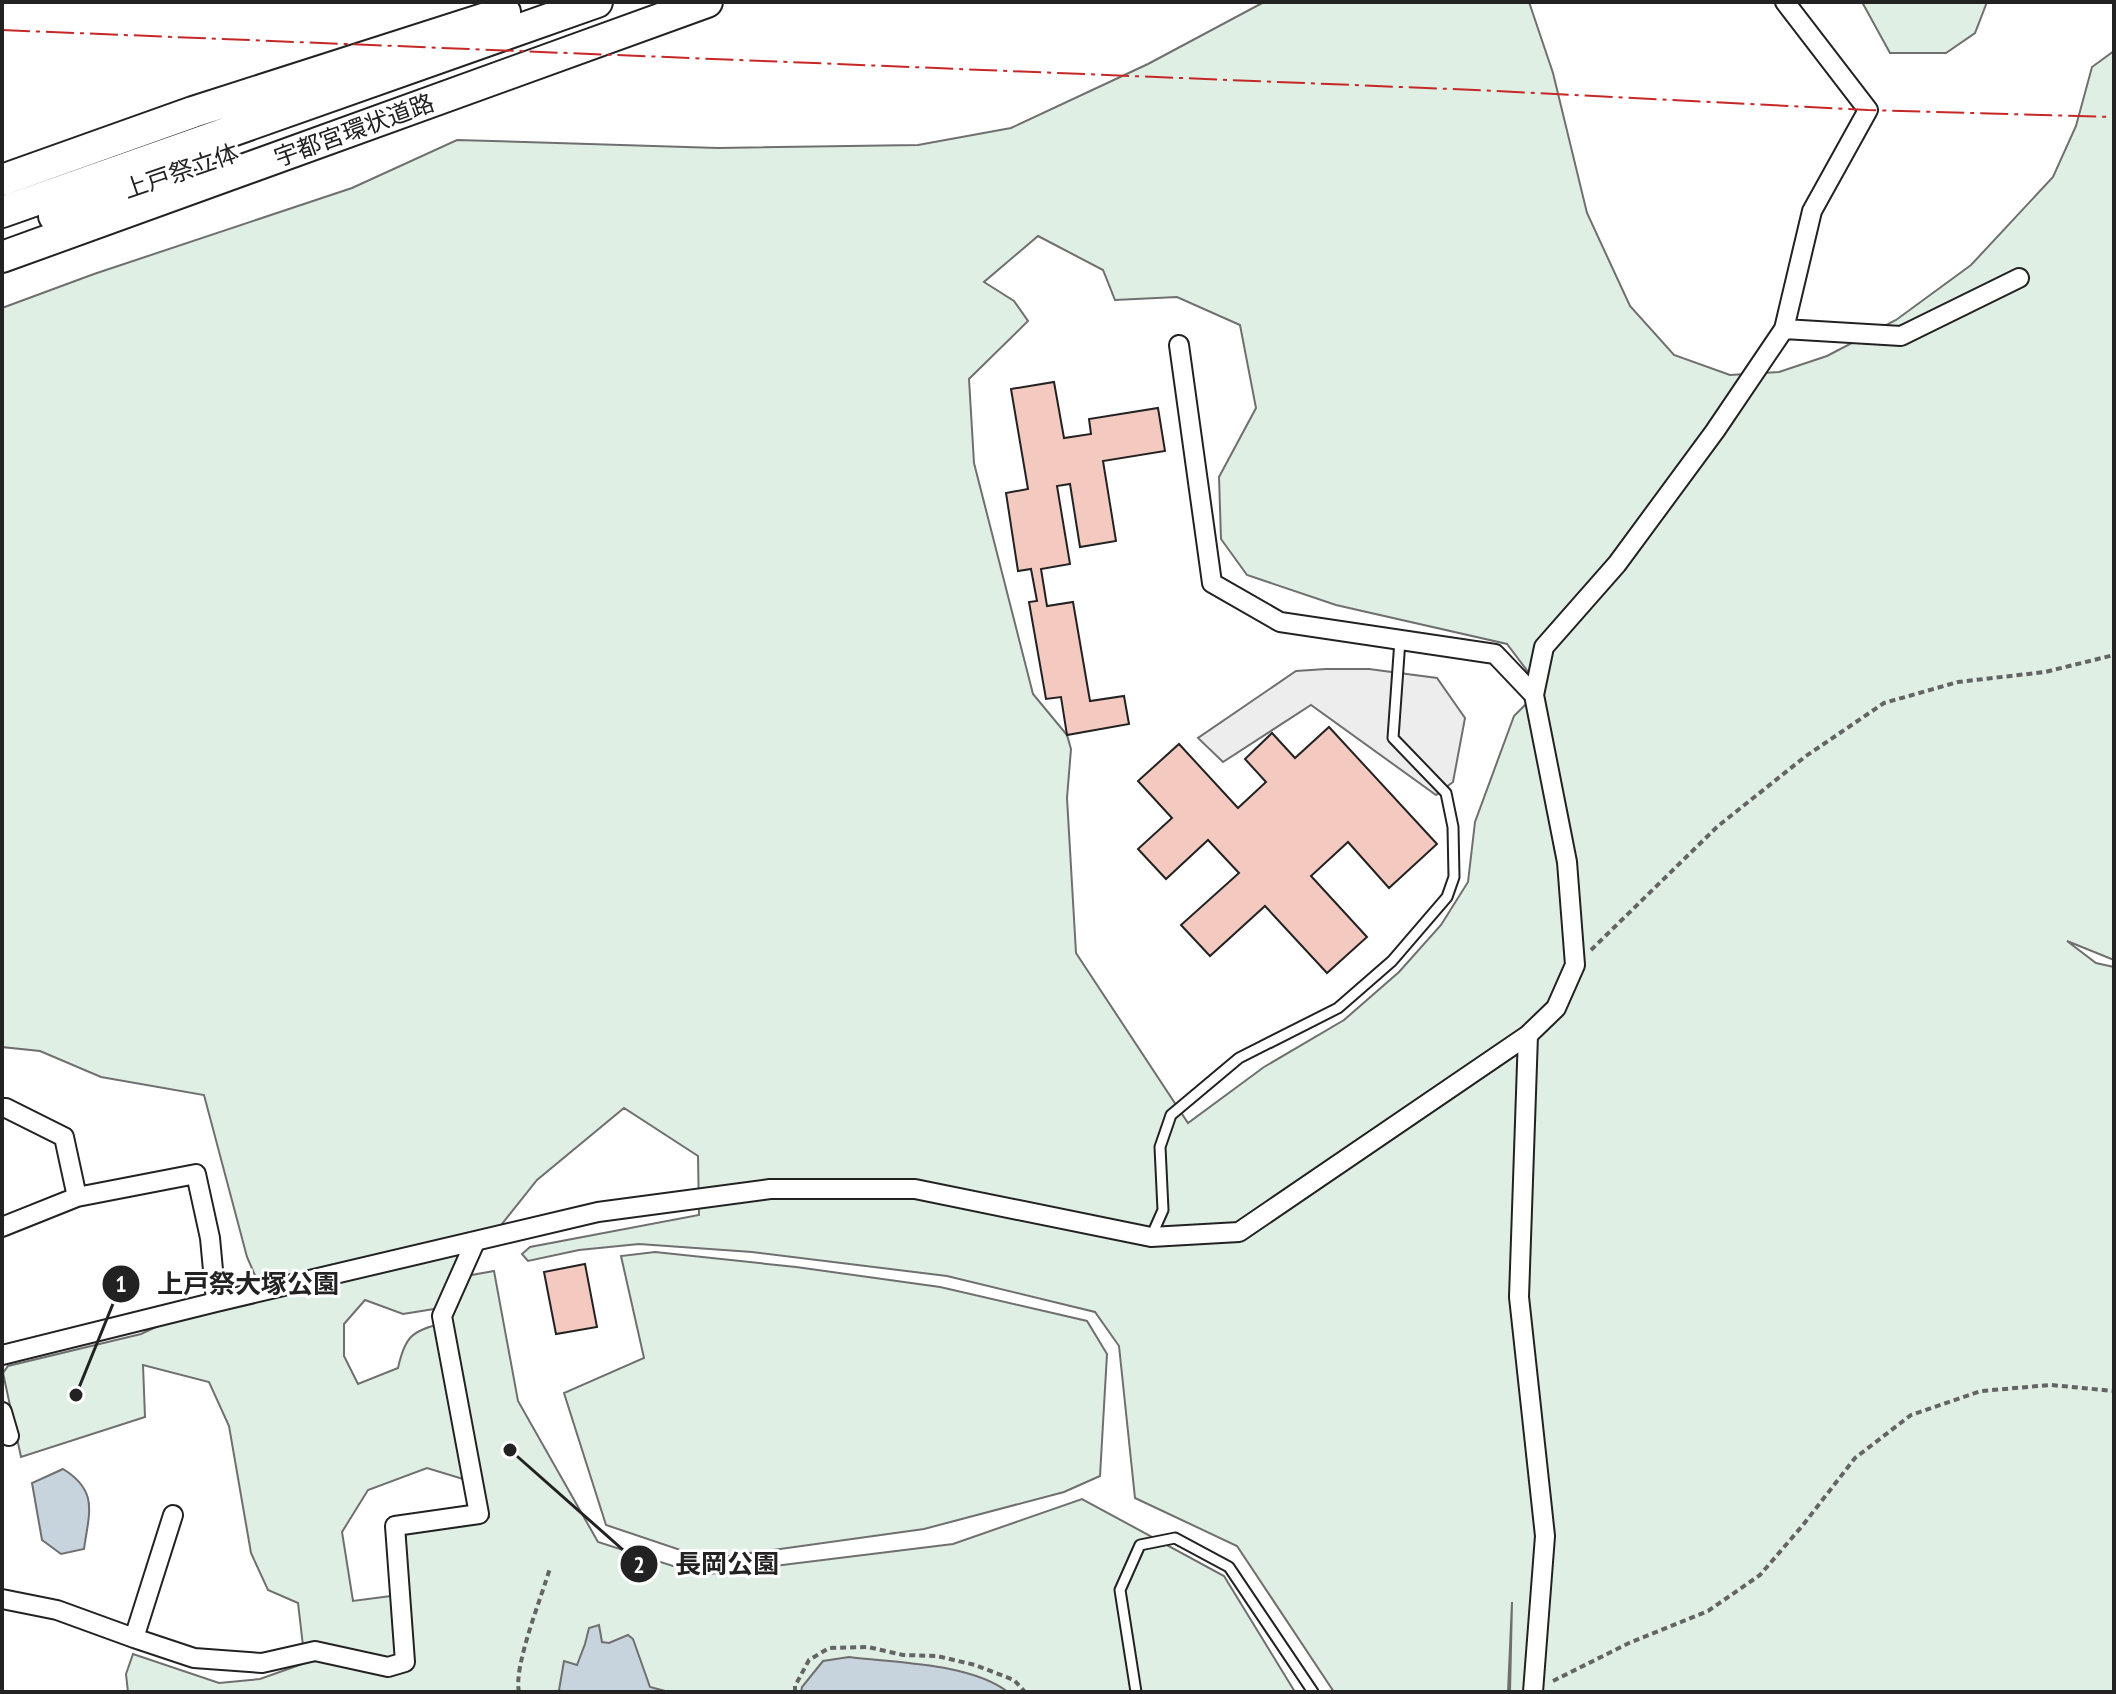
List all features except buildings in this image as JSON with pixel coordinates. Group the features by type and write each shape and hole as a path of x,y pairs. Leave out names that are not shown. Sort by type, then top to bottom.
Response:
{"highway":[{"path":"2,180 193,112 536,2"},
{"name":"上戸祭立体","path":"2,212 597,2"},
{"name":"上戸祭立体","path":"2,235 567,37 680,2"},
{"name":"宇都宮環状道路","path":"2,257 707,2"}],"street":[{"path":"2,1355 598,1212 770,1189 915,1189 1151,1237 1239,1232 1528,1035 1556,1008 1575,965 1567,862 1534,695 1544,647 1617,564 1715,431 1784,329 1812,211 1868,110 1785,2"},
{"path":"1784,329 1901,336 2019,278"},
{"path":"1179,345 1212,583 1280,622 1495,654 1534,695"},
{"path":"1528,1035 1519,1297 1545,1536 1533,1692"},
{"path":"2,1108 64,1137 77,1197"},
{"path":"2,1227 77,1197 196,1174 210,1238 216,1302"},
{"path":"2,1599 57,1610 194,1658 262,1663 315,1651 388,1667 405,1662 395,1526 479,1514 442,1316 475,1242"},
{"path":"2,1412 9,1436"},
{"path":"134,1638 173,1515"}],"lane":[{"path":"1151,1237 1163,1210 1160,1147 1171,1115 1239,1058 1338,1008 1392,961 1447,897 1454,877 1453,827 1446,793 1393,738 1400,640"},
{"path":"1136,1692 1120,1590 1140,1545 1175,1538 1229,1567 1313,1692"}],"path":[{"path":"1575,965 1718,826 1806,756 1884,703 1958,682 2045,672 2114,655"},
{"path":"1533,1692 1629,1643 1708,1611 1760,1575 1855,1458 1911,1415 1981,1391 2051,1385 2114,1391"},
{"path":"519,1692 519,1666 550,1568"},
{"path":"795,1692 795,1686 809,1660 829,1648 868,1647 903,1655 937,1656 975,1665 1014,1680 1025,1692"}],"green space":[{"path":"1264,2 1529,2 1553,73 1587,213 1630,306 1674,355 1730,375 1779,372 1827,356 1896,320 1971,265 2053,177 2076,126 2092,67 2114,51 2114,960 2067,941 2096,963 2114,967 2114,1692 1510,1692 1512,1602 1508,1692 1334,1692 1237,1546 1135,1498 1119,1346 1095,1312 947,1276 752,1252 639,1244 579,1250 528,1261 522,1254 530,1247 699,1215 698,1156 624,1108 537,1180 434,1309 403,1314 365,1300 344,1324 344,1356 358,1384 398,1368 412,1336 443,1323 473,1482 427,1468 368,1490 342,1532 353,1601 406,1594 406,1533 489,1517 445,1325 466,1276 494,1271 518,1401 598,1542 701,1575 953,1544 1082,1499 1224,1576 1295,1692 128,1692 126,1674 133,1654 219,1683 260,1679 305,1663 298,1603 268,1590 251,1553 229,1426 209,1382 143,1365 145,1417 21,1457 3,1373 8,1366 141,1334 257,1280 247,1257 204,1095 101,1077 40,1051 2,1047 2,308 352,188 457,140 718,148 918,145 1011,128 1148,64","holes":["1038,236 1103,270 1115,300 1177,297 1240,325 1256,408 1219,477 1221,539 1247,575 1336,605 1507,644 1541,689 1514,716 1475,822 1468,882 1441,925 1399,972 1344,1020 1264,1067 1188,1123 1076,953 1067,798 1071,749 1067,735 1033,694 974,463 969,379 1028,321 1014,301 984,282"]},
{"path":"1862,2 1987,2 1975,33 1946,53 1890,53"},
{"path":"655,1252 940,1287 1087,1321 1107,1354 1100,1476 1064,1492 924,1529 707,1559 606,1525 564,1393 644,1358 621,1256"}],"shaded area":[{"path":"1369,669 1437,678 1465,718 1453,782 1436,795 1311,705 1223,762 1198,738 1296,671"},
{"path":"63,1469 87,1494 89,1514 84,1549 61,1554 42,1540 32,1483"},
{"path":"599,1625 602,1642 609,1643 628,1635 633,1639 650,1687 669,1692 561,1692 564,1661 577,1665 589,1628"},
{"path":"849,1657 954,1670 992,1682 1008,1692 801,1692 823,1661"}],"power":[{"path":"2,30 1475,90 1868,110 2114,117"}],"place":[{"name":"上戸祭大塚公園","path":"76,1395"},
{"name":"長岡公園","path":"510,1450"}]}
